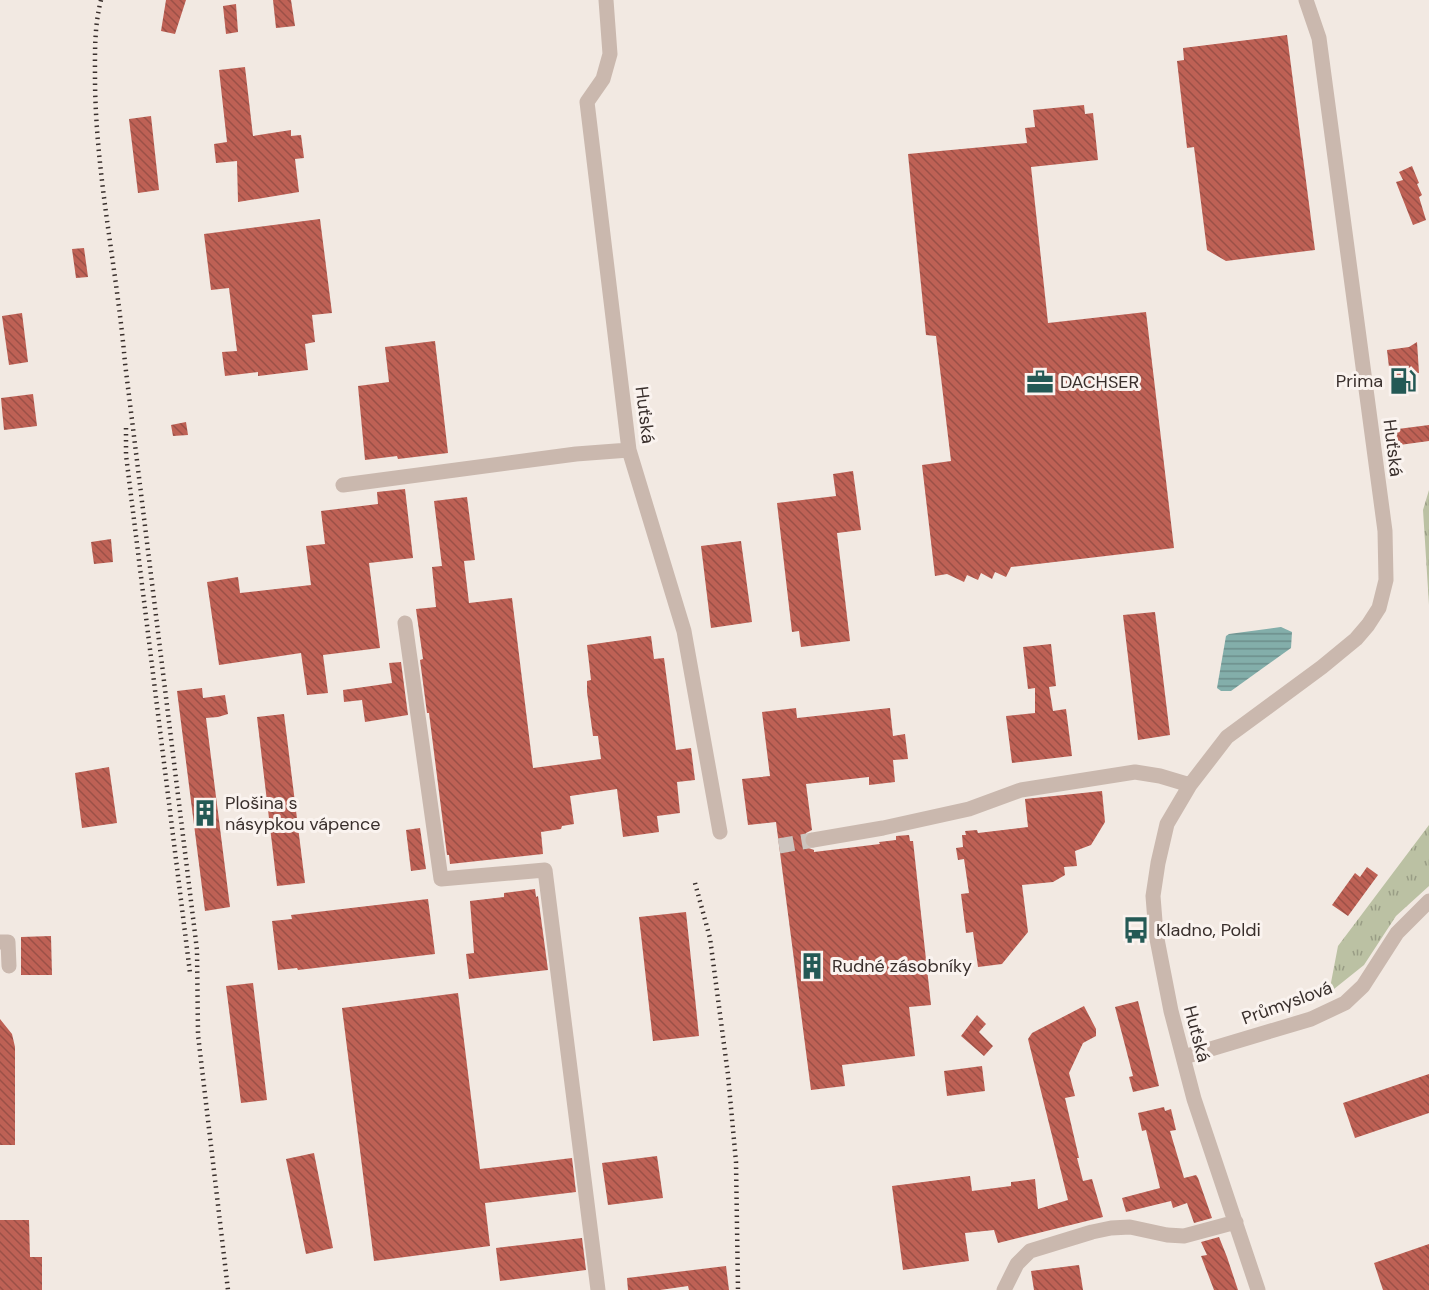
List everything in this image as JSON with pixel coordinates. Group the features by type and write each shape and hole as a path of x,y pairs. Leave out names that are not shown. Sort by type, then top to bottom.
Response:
{"street":[{"name":"Huťská","path":"606,0 610,54 603,79 587,102 629,450 684,631 720,832"},
{"name":"Huťská","path":"1258,1290 1194,1099 1168,1000 1156,934 1153,896 1167,824 1190,785 1227,737 1356,639 1378,608 1386,580 1384,531 1321,50 1317,28 1307,0"},
{"path":"343,485 576,454 629,450"},
{"path":"405,623 441,879 544,870 598,1290"},
{"path":"813,840 883,828 969,809 1021,790 1136,772 1190,785"},
{"name":"Průmyslová","path":"1184,1057 1311,1019 1345,1003 1364,986 1397,933 1429,901"},
{"path":"0,942 8,942 9,966"},
{"path":"1004,1290 1017,1264 1030,1251 1092,1232 1130,1227 1167,1235 1184,1236 1236,1222"}],"green space":[{"path":"1429,490 1429,605 1423,510"},
{"path":"1429,825 1429,886 1396,916 1364,965 1329,993 1338,946"}],"water":[{"path":"1281,627 1292,632 1291,648 1231,691 1221,691 1217,688 1226,636"}],"building":[{"path":"166,0 186,0 175,34 161,31"},
{"path":"273,0 291,0 295,26 276,28"},
{"path":"236,4 238,32 226,34 223,6"},
{"path":"1287,35 1315,250 1226,261 1207,250 1194,147 1187,148 1177,61 1184,60 1183,48"},
{"path":"245,67 253,136 291,130 291,136 301,135 304,158 295,159 299,192 238,202 237,161 216,163 214,144 227,142 219,70"},
{"path":"1084,105 1085,114 1093,113 1098,160 1031,167 1048,323 1146,312 1174,548 1011,567 1006,577 995,572 992,579 981,573 978,580 967,575 964,582 947,574 935,576 922,465 951,461 936,336 926,335 908,154 1027,143 1025,128 1035,127 1033,110"},
{"path":"151,116 159,190 138,193 129,119"},
{"path":"1412,166 1419,183 1417,184 1422,195 1419,197 1426,220 1413,225 1396,182 1403,180 1399,172"},
{"path":"320,219 332,313 312,315 315,342 305,344 308,370 258,376 258,372 225,376 222,352 237,351 229,288 211,290 204,234"},
{"path":"84,248 88,277 76,278 72,249"},
{"path":"22,313 28,362 9,365 2,316"},
{"path":"435,341 448,453 365,460 358,386 389,382 385,347"},
{"path":"1417,342 1419,373 1390,376 1387,350 1409,347"},
{"path":"33,394 37,426 4,430 1,398"},
{"path":"186,422 188,435 173,436 171,425"},
{"path":"1429,425 1429,441 1392,446 1390,430"},
{"path":"853,471 861,530 837,533 850,641 801,647 799,631 792,632 777,503 836,496 833,474"},
{"path":"405,489 413,558 369,563 380,648 323,655 328,693 307,695 301,653 219,665 207,582 238,577 240,593 311,585 306,546 325,544 321,511 378,504 377,492"},
{"path":"467,497 475,560 464,561 469,603 512,598 533,768 601,759 598,736 593,736 587,692 587,681 591,680 587,645 651,636 654,659 664,658 676,750 691,748 695,780 677,782 680,813 657,816 659,832 623,837 617,789 570,796 574,824 541,832 543,854 450,864 429,713 427,713 416,609 436,607 432,567 442,566 434,501"},
{"path":"111,539 113,562 94,564 91,542"},
{"path":"741,541 752,622 711,628 701,546"},
{"path":"1155,612 1170,735 1138,740 1123,615"},
{"path":"1051,644 1056,686 1049,687 1053,711 1066,709 1072,756 1012,763 1006,716 1035,713 1035,688 1028,689 1023,647"},
{"path":"401,662 408,715 365,722 362,700 344,702 343,690 392,683 389,663"},
{"name":"Plošina s násypkou vápence","path":"202,688 203,698 225,695 228,714 206,718 230,907 205,911 177,691"},
{"path":"796,708 797,718 890,708 893,736 905,734 908,759 893,760 895,782 869,785 869,777 806,784 812,830 806,833 803,841 806,847 814,852 880,844 879,842 896,840 896,836 909,835 910,841 913,841 931,1005 909,1007 915,1056 842,1065 845,1086 811,1090 776,822 748,825 742,779 770,776 762,712"},
{"path":"284,714 305,883 277,886 257,717"},
{"path":"109,767 117,823 82,828 75,773"},
{"path":"1102,791 1105,822 1091,845 1075,851 1077,866 1064,867 1065,875 1053,882 1022,885 1028,932 1002,964 978,967 973,932 966,933 961,894 969,893 964,859 958,860 956,848 963,847 962,835 966,835 965,831 977,830 978,833 1028,827 1025,799"},
{"path":"420,828 426,869 411,871 406,830"},
{"path":"1367,867 1378,875 1348,916 1332,905 1355,873 1360,877"},
{"path":"535,889 536,897 538,896 548,970 469,979 466,954 474,953 470,901 504,897 504,893"},
{"path":"428,899 435,954 298,970 297,968 278,970 272,921 292,919 291,915"},
{"path":"686,912 699,1036 653,1041 639,917"},
{"path":"51,936 52,975 21,975 21,937"},
{"path":"253,983 267,1100 241,1103 226,986"},
{"path":"458,993 480,1169 572,1158 576,1192 485,1203 490,1246 374,1261 342,1008"},
{"path":"1138,1001 1159,1086 1133,1092 1129,1077 1133,1076 1115,1007"},
{"path":"1084,1006 1096,1029 1096,1036 1083,1043 1069,1073 1075,1096 1065,1098 1083,1181 1092,1179 1103,1217 998,1243 994,1230 965,1233 969,1261 903,1270 892,1186 970,1176 972,1191 1011,1186 1011,1182 1035,1179 1038,1209 1068,1200 1028,1039 1032,1033"},
{"path":"977,1015 986,1024 979,1032 993,1046 984,1056 961,1036"},
{"path":"0,1019 12,1034 15,1047 15,1145 0,1145"},
{"path":"982,1066 985,1091 947,1096 944,1071"},
{"path":"1429,1074 1429,1113 1355,1138 1343,1103"},
{"path":"1164,1107 1165,1111 1171,1109 1176,1130 1170,1131 1184,1178 1196,1175 1212,1218 1194,1223 1187,1203 1173,1208 1171,1201 1126,1212 1122,1198 1160,1188 1146,1130 1142,1131 1138,1113"},
{"path":"314,1153 333,1248 306,1254 286,1159"},
{"path":"657,1156 663,1198 608,1205 602,1163"},
{"path":"0,1220 29,1220 30,1257 42,1257 42,1290 0,1290"},
{"path":"1219,1237 1238,1290 1214,1290 1201,1256 1207,1255 1201,1242"},
{"path":"582,1238 586,1270 500,1281 496,1248"},
{"path":"1429,1244 1429,1290 1383,1290 1374,1263"},
{"path":"1079,1265 1083,1290 1034,1290 1031,1271"},
{"path":"726,1266 729,1290 689,1290 688,1286 660,1290 628,1290 627,1278"}],"tunnel":[{"path":"779,846 813,840"}],"railway":[{"path":"101,0 95,51 99,153 197,950 198,1035 228,1290"},
{"path":"126,428 126,455 190,973"},
{"path":"695,883 710,938 728,1075 736,1162 738,1290"}],"place":[{"name":"Prima","path":"1403,381"},
{"name":"DACHSER","path":"1040,382"},
{"name":"Plošina s násypkou vápence","path":"205,813"},
{"name":"Kladno, Poldi","path":"1136,930"},
{"name":"Rudné zásobníky","path":"812,966"}]}
